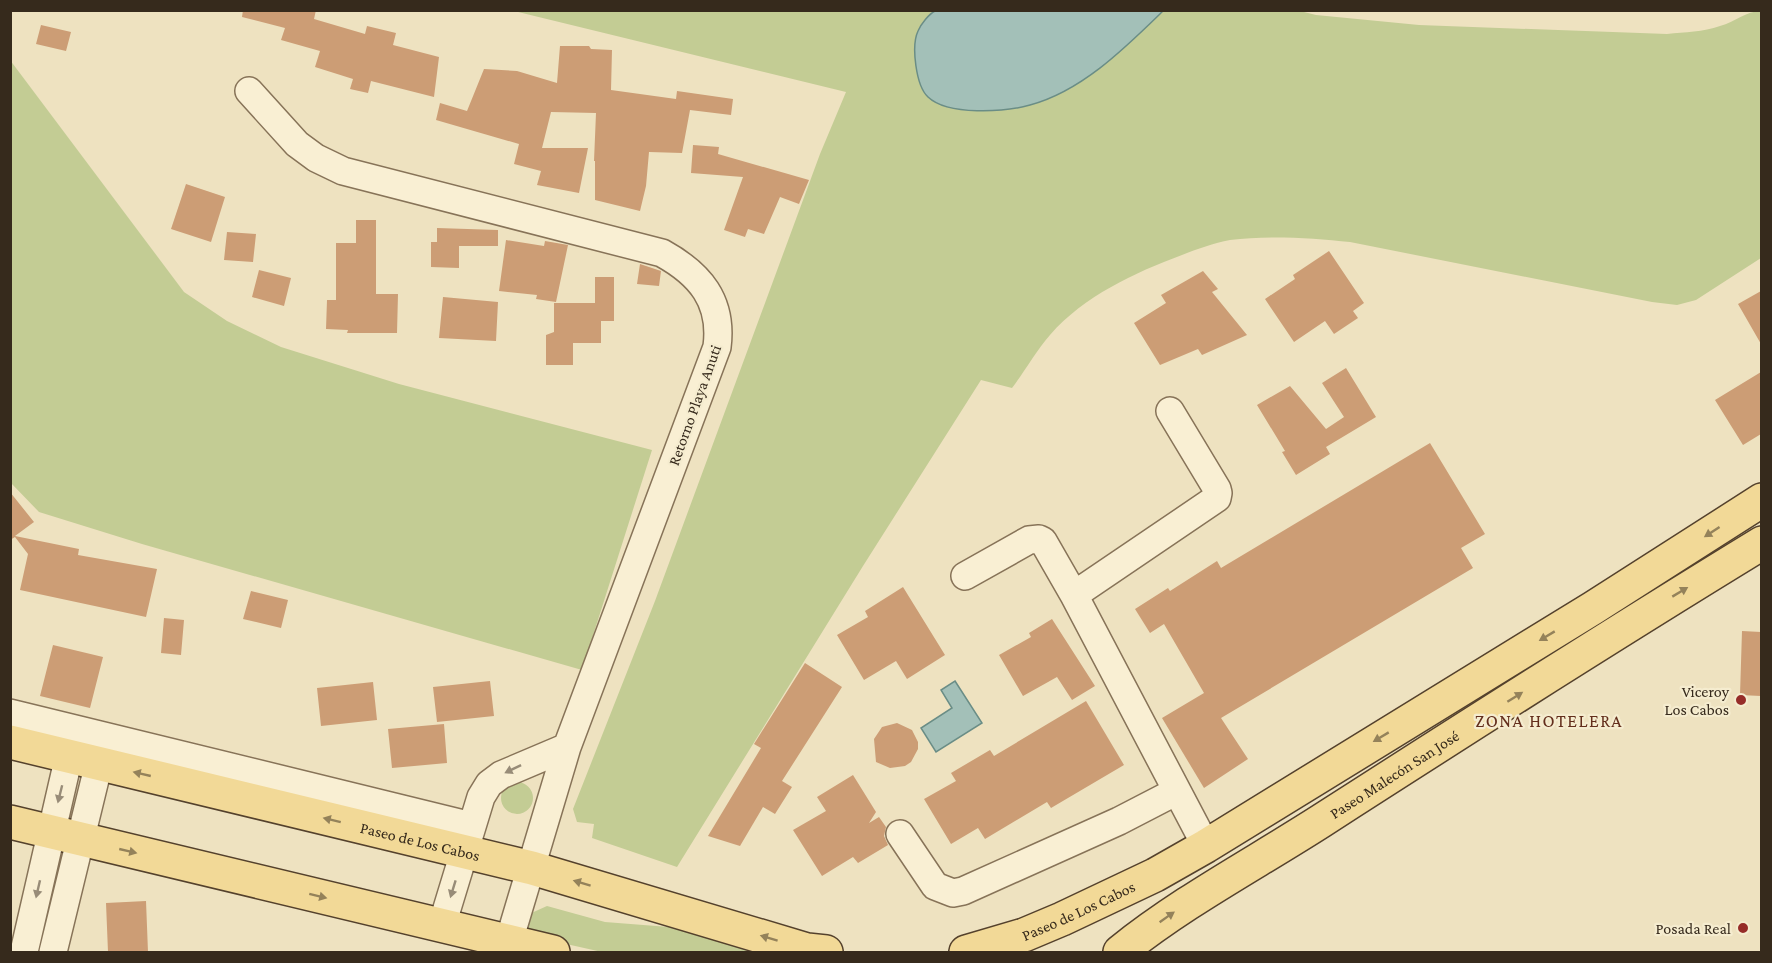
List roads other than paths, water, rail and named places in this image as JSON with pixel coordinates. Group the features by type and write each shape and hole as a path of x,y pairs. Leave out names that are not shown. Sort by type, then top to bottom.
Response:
{"main road":[{"path":"1206,846 1593,608 1761,500"},
{"name":"Paseo Malecón San José","path":"1120,952 1178,909 1761,543"},
{"path":"1593,608 1612,635"},
{"name":"Paseo de Los Cabos","path":"10,742 84,760 469,839 532,868 795,946 826,952"},
{"path":"10,822 553,952"},
{"name":"Paseo de Los Cabos","path":"966,952 1024,935 1062,919 1155,875 1206,846"},
{"path":"1024,935 1055,952"}],"street":[{"name":"Retorno Playa Anuti","path":"249,91 297,144 316,158 343,171 662,253 684,265 700,281 716,313 719,331 717,347 567,747 509,941"},
{"path":"1074,595 1216,498 1217,489 1170,411"},
{"path":"965,576 1029,540 1043,541 1074,595 1206,846"},
{"path":"10,713 469,839"},
{"path":"442,925 481,797 489,784 515,768 567,747"},
{"path":"24,952 65,836 84,760"},
{"path":"900,834 935,886 953,893 963,891 1119,821 1177,791"},
{"path":"53,952 65,836"}],"water":[{"path":"935,11 1163,11 1102,67 1067,90 1030,105 977,111 962,110 937,103 928,97 920,84 915,56 916,38 923,22"},
{"path":"955,681 982,723 936,752 921,728 952,708 941,690"}],"place":[{"name":"Viceroy Los Cabos","path":"1741,700"},
{"name":"Posada Real","path":"1743,928"}],"district":[{"name":"ZONA HOTELERA","path":"1549,721"}]}
